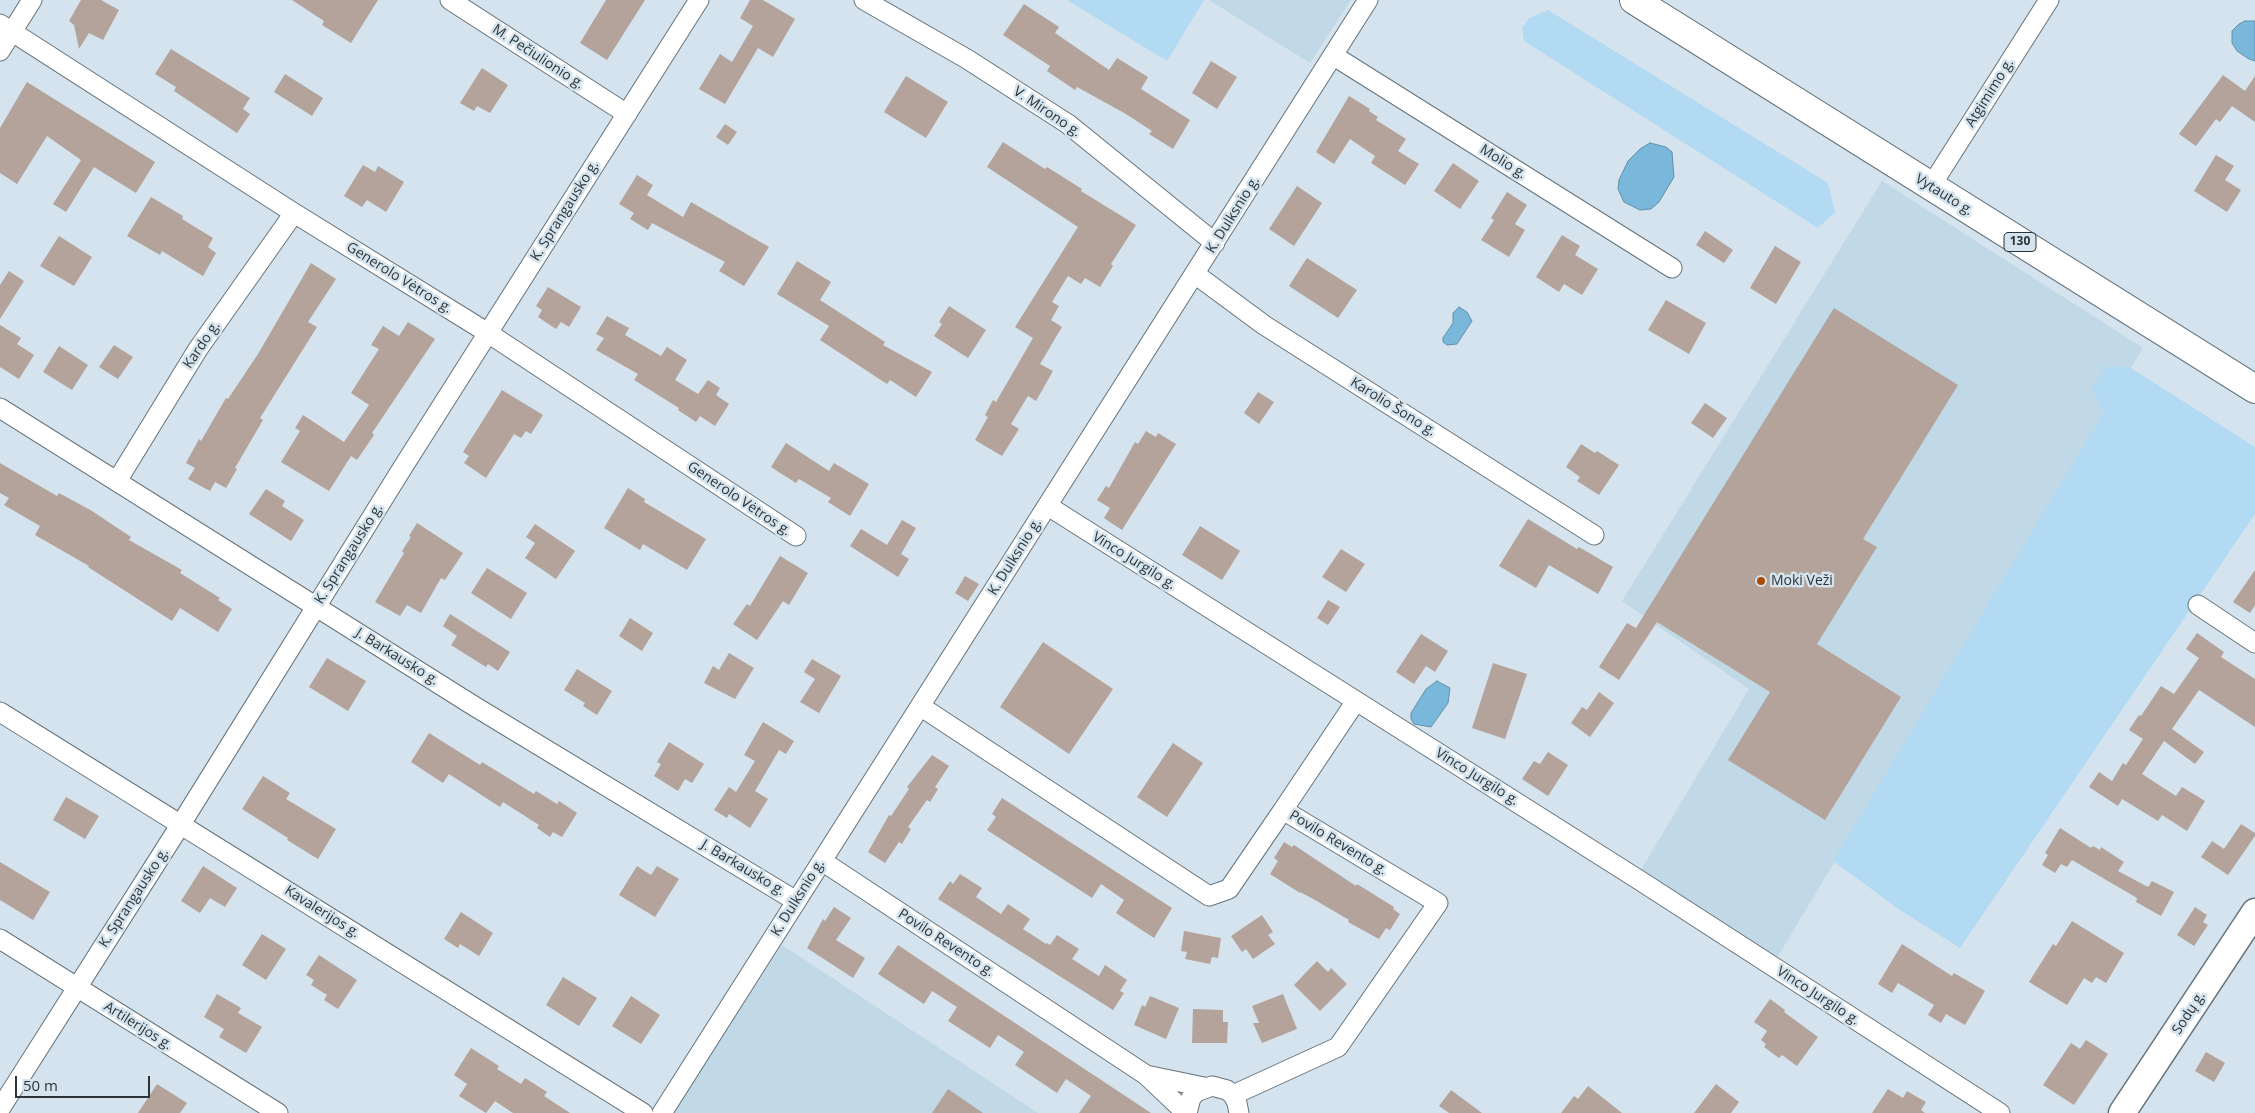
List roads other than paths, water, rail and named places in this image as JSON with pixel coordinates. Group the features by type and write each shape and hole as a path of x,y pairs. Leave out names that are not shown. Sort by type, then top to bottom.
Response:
{"main road":[{"name":"Vytauto g.","path":"1634,0 2255,389"},
{"name":"Sodų g.","path":"2122,1113 2254,915"}],"street":[{"path":"0,51 6,28 32,0"},
{"name":"M. Pečiulionio g.","path":"450,0 627,114"},
{"name":"K. Sprangausko g.","path":"0,1109 182,824 316,605 699,0"},
{"name":"V. Mirono g.","path":"864,0 968,59 1068,124 1215,243"},
{"name":"K. Dulksnio g.","path":"662,1113 1368,0"},
{"name":"Atgimimo g.","path":"1931,186 2049,0"},
{"name":"Generolo Vėtros g.","path":"6,28 294,213 488,333 796,536"},
{"name":"Molio g.","path":"1334,56 1672,268"},
{"name":"Kardo g.","path":"117,480 198,349 294,213"},
{"name":"Karolio Šono g.","path":"1195,274 1264,325 1594,535"},
{"name":"J. Barkausko g.","path":"0,408 474,706 796,901"},
{"name":"Vinco Jurgilo g.","path":"1048,506 1904,1050 2000,1113"},
{"path":"2198,605 2255,643"},
{"path":"1283,810 1356,701"},
{"name":"Povilo Revento g.","path":"920,706 1210,896 1229,889 1283,810 1438,904 1338,1046 1236,1104 1220,1087 1204,1087 1146,1075"},
{"name":"Kavalerijos g.","path":"0,712 643,1113"},
{"name":"Povilo Revento g.","path":"822,861 1146,1075 1186,1113 1191,1098 1204,1087"},
{"name":"Artilerijos g.","path":"0,939 278,1113"}],"place":[{"name":"Moki Veži","path":"1761,581"}]}
